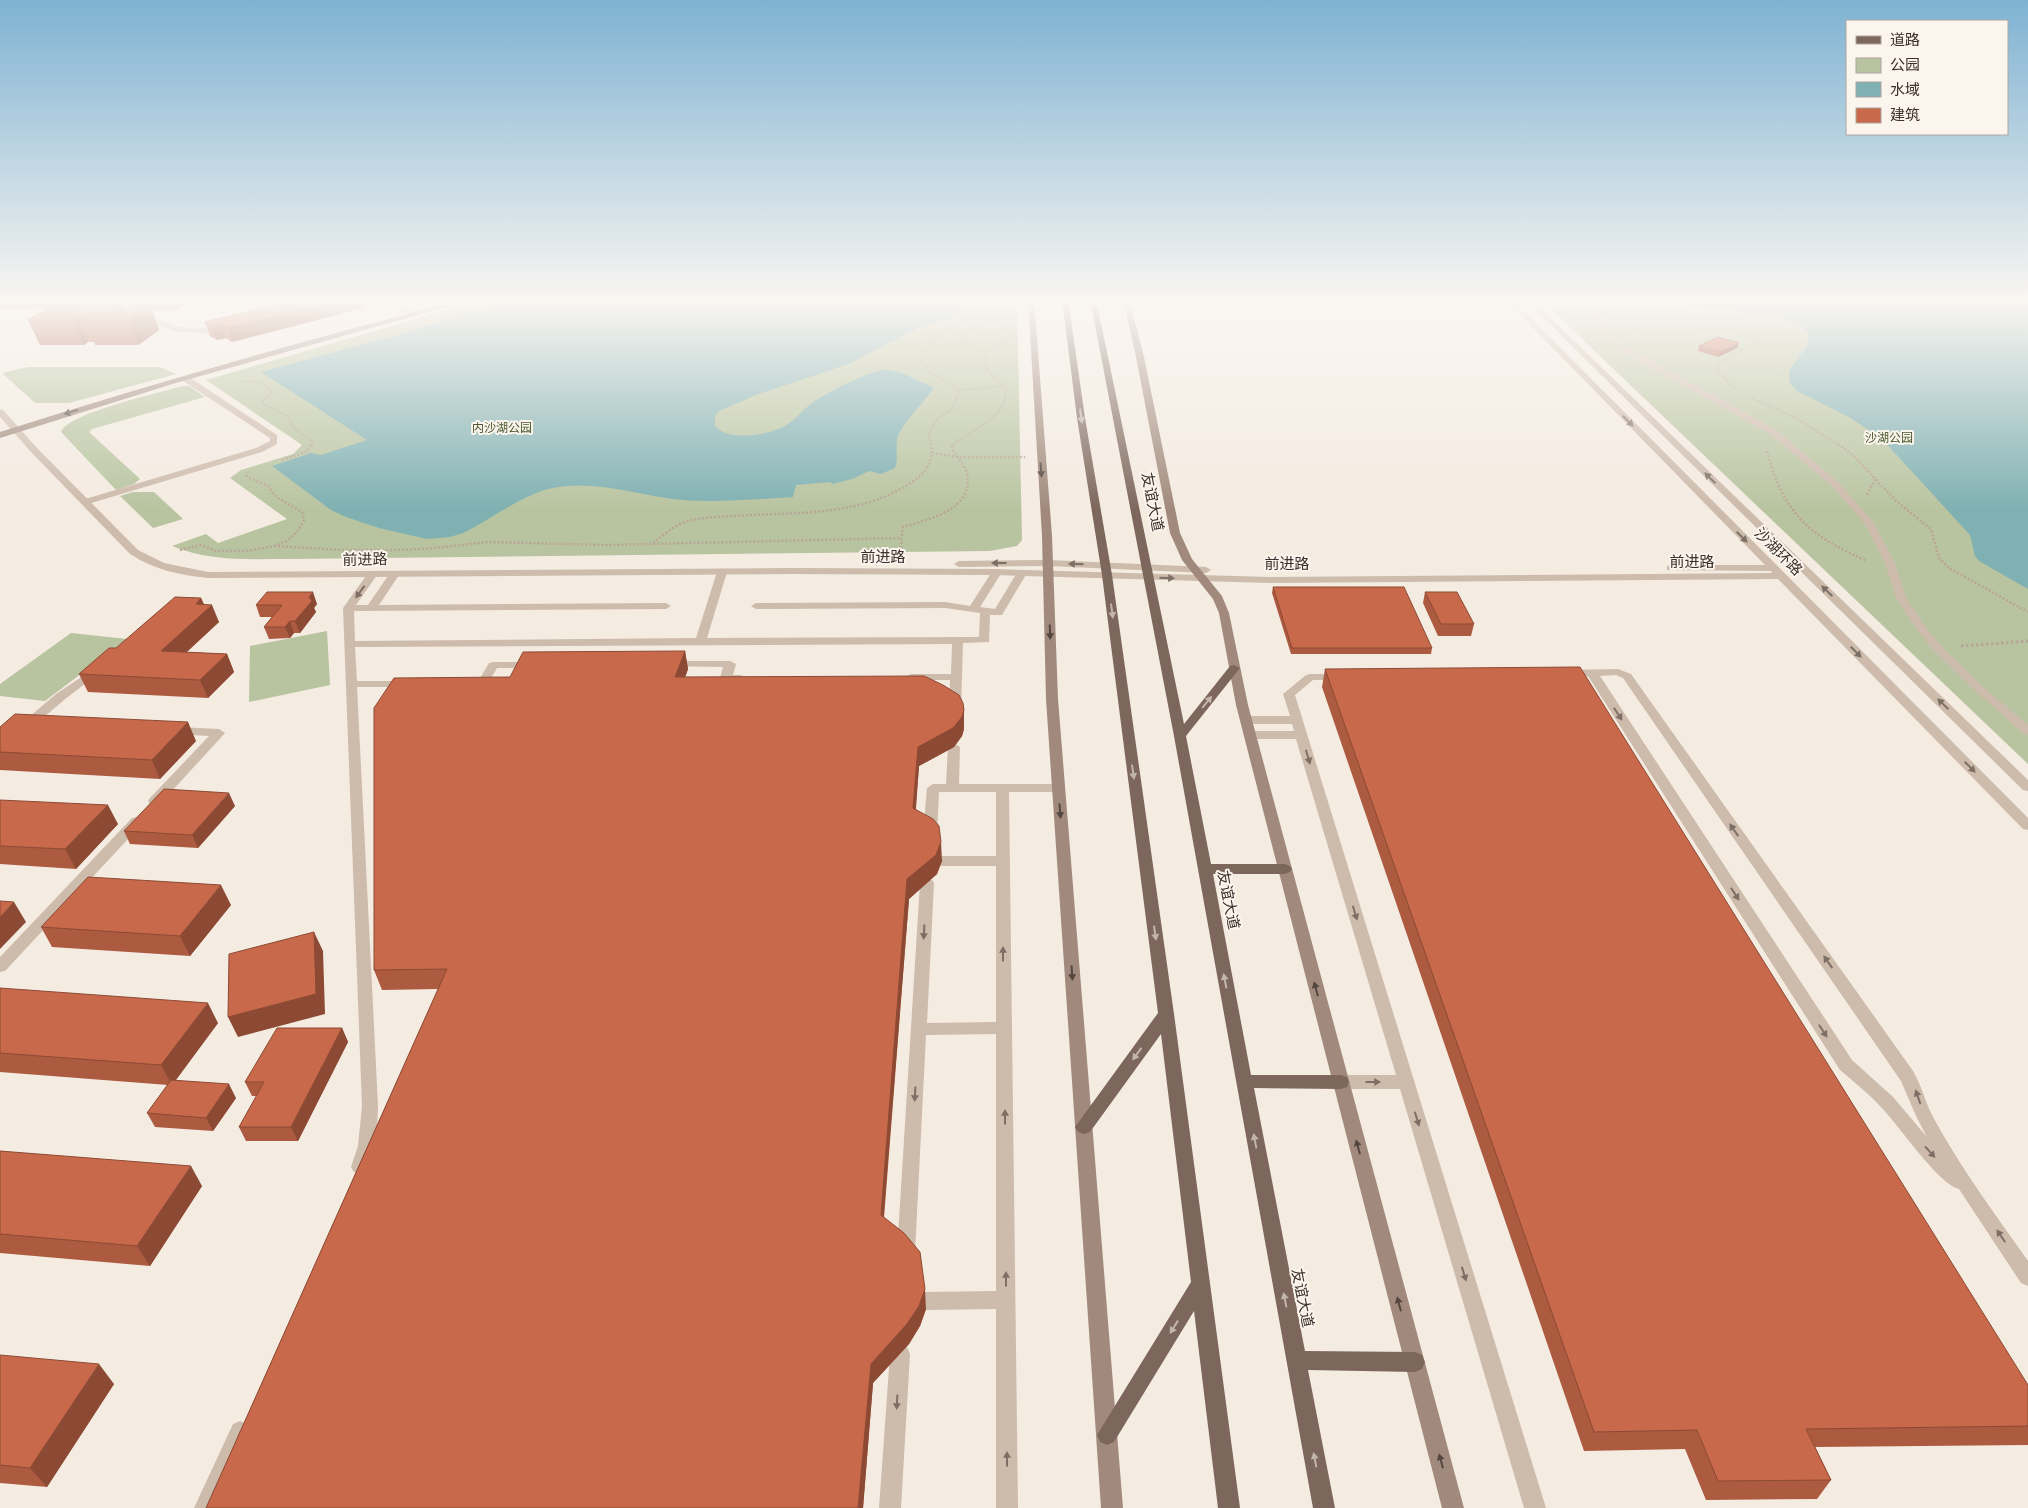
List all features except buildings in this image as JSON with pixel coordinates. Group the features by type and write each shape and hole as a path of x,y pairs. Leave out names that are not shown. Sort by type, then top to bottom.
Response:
{"main road":[{"path":"0,441 33,424 220,369"},
{"path":"1035,369 1048,568 1052,699 1112,1508"},
{"path":"1074,369 1106,570 1166,1014 1229,1508"},
{"name":"友谊大道","path":"1107,369 1180,736 1324,1508"},
{"path":"1142,369 1180,550 1218,598 1224,613 1246,720 1453,1508"},
{"path":"0,435 19,432"},
{"path":"1180,736 1234,668"},
{"path":"1204,869 1285,869"},
{"path":"1084,1127 1166,1014"},
{"path":"1244,1081 1341,1082"},
{"path":"1107,1436 1200,1286"},
{"path":"1296,1360 1414,1362"}],"street":[{"name":"沙湖环路","path":"1577,369 2028,826"},
{"name":"沙湖环路","path":"1599,369 2028,787"},
{"path":"1658,369 1772,431 1816,467 1849,498 1870,523 1894,572 1898,590 1910,612 1938,648 1976,686 2028,731"},
{"path":"85,502 259,450 274,442 274,437 186,379"},
{"name":"前进路","path":"0,412 34,450 134,552 144,560 166,568 191,573 229,576 794,571 1022,573 1048,568"},
{"name":"前进路","path":"794,571 904,565 1198,574 1781,576"},
{"name":"前进路","path":"1198,574 1772,568"},
{"path":"700,642 722,572"},
{"path":"350,644 985,640 979,610 997,572"},
{"path":"756,606 945,604 998,613 1022,573"},
{"path":"356,1178 367,1146 370,1106 348,608 372,575"},
{"path":"371,608 394,575"},
{"path":"348,608 666,606"},
{"path":"955,710 958,640"},
{"path":"0,748 107,662"},
{"path":"661,664 730,664 726,678 755,678"},
{"path":"464,684 483,683 493,665 542,665"},
{"path":"1553,673 1618,672 1627,676 1914,1086 1925,1119 1973,1196 2028,1277"},
{"path":"1592,673 1846,1065 1886,1102 1931,1154 1973,1196"},
{"path":"1358,676 1310,677 1288,694 1535,1508"},
{"path":"899,677 957,677"},
{"path":"351,684 417,684"},
{"path":"1246,720 1299,728"},
{"path":"30,723 50,724"},
{"path":"1250,735 1299,728"},
{"path":"0,967 219,733 159,730"},
{"path":"952,788 954,747"},
{"path":"930,835 933,788 1058,788"},
{"path":"1002,788 1007,1508"},
{"path":"942,861 1003,861"},
{"path":"906,1252 928,883"},
{"path":"918,1029 1004,1028"},
{"path":"1341,1082 1406,1082"},
{"path":"925,1301 1006,1300"},
{"path":"890,1508 900,1354"},
{"path":"205,1508 248,1413"}],"path":[{"path":"927,369 960,390 1004,386"},
{"path":"900,556 903,527 937,516 957,505 967,490 968,475 952,450 954,444 999,411 1006,398 1004,386 985,369"},
{"path":"1719,369 1738,392 1742,400 1741,414"},
{"path":"236,380 256,382 270,388 272,392 261,403 286,415 294,429 314,442 305,452 278,461"},
{"path":"652,544 676,526 688,521 717,517 850,508 900,489 921,476 930,464 932,454 930,442 931,427 937,419 952,409 960,390"},
{"path":"1738,392 1796,418 1844,448 1896,501 1930,529 1934,534 1938,557 1941,562 2028,612"},
{"path":"1772,431 1764,442 1784,498 1794,512 1822,538 1863,560 1894,572"},
{"path":"932,454 957,457 1028,457"},
{"path":"251,470 247,473 247,476 268,486 276,497 296,508 304,516 299,530 291,538 274,546"},
{"path":"176,552 200,546 216,551 246,551 274,546 334,550 390,550 425,549 488,542 569,545 901,538"},
{"path":"1938,648 2028,641"}],"green space":[{"path":"18,369 165,369 176,374 69,403 35,403 2,373"},
{"name":"内沙湖公园","path":"243,369 1018,369 1022,540 1017,546 990,551 260,559 230,559 201,555 172,546 206,534 218,543 287,519 230,478 241,470 293,454 302,445 206,380"},
{"name":"沙湖公园","path":"1614,369 2028,369 2028,764"},
{"path":"182,386 189,386 205,397 92,429 89,432 140,479 134,484 116,490 61,432 67,425 96,411"},
{"path":"133,492 154,492 183,519 153,528 120,496"},
{"path":"327,631 330,685 249,702 250,646"},
{"path":"71,633 127,639 45,701 0,696 0,684"}],"water":[{"path":"271,369 833,369 756,395 719,411 715,416 715,426 721,431 748,436 783,427 819,398 866,375 882,370 894,371 933,389 902,428 897,440 895,468 881,474 869,471 852,479 832,484 830,482 796,485 793,497 738,500 683,500 616,489 565,486 548,489 526,497 463,533 450,537 427,539 379,528 331,510 272,466 311,453 321,455 367,440 261,372"},
{"path":"1790,369 2028,369 2028,589 1979,561 1975,556 1970,535 1882,439 1849,417 1797,391 1790,383"}]}
